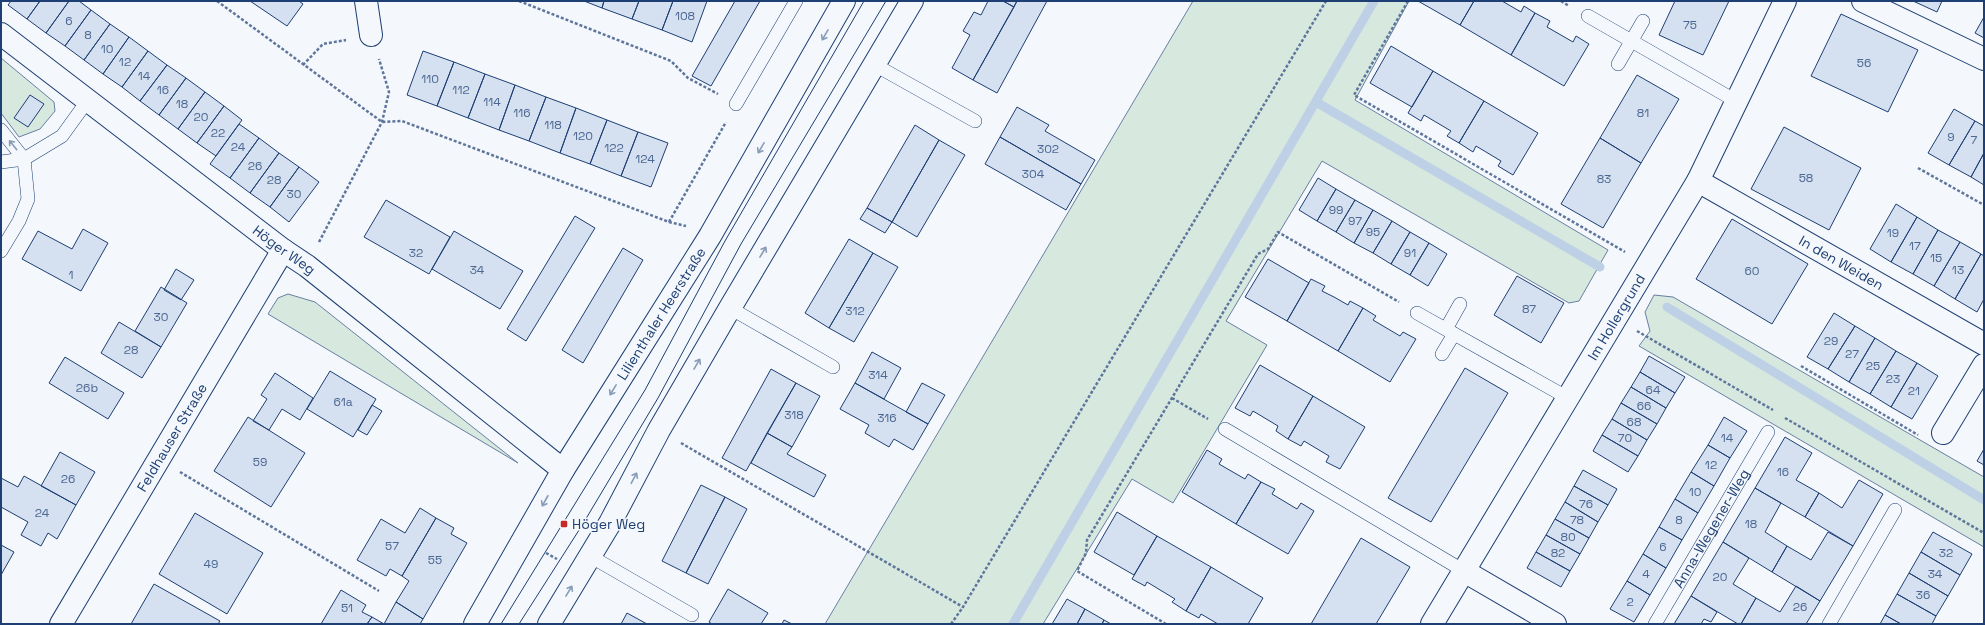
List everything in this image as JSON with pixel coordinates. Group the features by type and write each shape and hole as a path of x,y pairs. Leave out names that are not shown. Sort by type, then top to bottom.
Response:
{"street":[{"path":"366,1 371,35"},
{"name":"Lilienthaler Heerstraße","path":"475,624 563,470 710,236 844,1"},
{"path":"549,624 610,523 659,430 730,308 912,1"},
{"name":"Im Hollergrund","path":"1432,624 1698,181 1785,1"},
{"path":"1863,1 1984,59"},
{"name":"Höger Weg","path":"1,34 283,250 307,266 563,470"},
{"name":"In den Weiden","path":"1698,181 1984,344"},
{"name":"Feldhauser Straße","path":"61,624 283,250"},
{"path":"1943,432 1984,365"},
{"path":"1464,571 1555,624"}],"lane":[{"path":"736,104 796,1"},
{"path":"1588,16 1736,101"},
{"path":"1618,64 1643,21"},
{"path":"875,64 975,121"},
{"path":"1,162 24,159 62,136 88,100"},
{"path":"1,130 24,159 28,199 19,221 1,251"},
{"path":"1442,354 1460,304"},
{"path":"730,308 833,367"},
{"path":"1417,312 1568,398"},
{"path":"1225,429 1464,571"},
{"name":"Anna-Wegener-Weg","path":"1655,624 1768,432"},
{"path":"1829,624 1895,510"},
{"path":"585,565 692,615"}],"path":[{"path":"217,1 382,122 402,121 669,222 736,104 688,78 671,61 519,1"},
{"path":"951,624 963,607 1326,1"},
{"path":"1408,1 1354,94 1647,265"},
{"path":"303,65 323,44 371,35 389,92 382,122 307,266"},
{"path":"1918,168 1984,205"},
{"path":"1166,624 1077,571 1086,553 1087,540 1258,254 1268,249 1278,232 1417,312"},
{"path":"1616,318 1929,503 1984,533"},
{"path":"1801,366 1926,440 1943,432"},
{"path":"1172,398 1225,429"},
{"path":"659,430 963,607"},
{"path":"158,460 378,591"},
{"path":"524,538 585,565"}],"shaded area":[{"path":"1193,1 1409,1 1355,100 1608,250 1579,301 1569,303 1322,161 1226,321 1267,345 1173,503 1132,479 1043,624 825,624"},
{"path":"1,58 54,102 55,111 40,129 19,137 1,113"},
{"path":"288,294 315,302 518,463 268,314 278,298"},
{"path":"1654,295 1673,297 1984,477 1984,547 1639,346 1650,331 1645,312"}],"building":[{"path":"11,1 40,1 27,19 8,5"},
{"path":"40,1 69,1 46,33 27,19"},
{"path":"69,1 79,1 91,10 65,46 46,33"},
{"path":"250,1 299,1 303,4 287,26"},
{"path":"584,1 604,1 602,8"},
{"path":"604,1 639,1 632,19 602,8"},
{"path":"639,1 673,1 662,30 632,19"},
{"path":"673,1 707,1 692,42 662,30"},
{"path":"735,1 760,1 711,86 692,76"},
{"path":"988,1 1003,1 1014,7 973,80 952,68 970,35 963,31 974,12 981,15"},
{"path":"1003,1 1017,1 1014,7"},
{"path":"1017,1 1047,1 997,93 973,80"},
{"path":"1418,1 1474,1 1460,25"},
{"path":"1474,1 1502,1 1521,12 1524,6 1535,13 1511,55 1460,25"},
{"path":"1675,1 1729,1 1703,55 1659,35"},
{"path":"1913,1 1942,1 1937,12"},
{"path":"91,10 110,24 84,60 65,46"},
{"path":"1535,13 1550,21 1547,27 1573,42 1576,36 1589,44 1564,86 1511,55"},
{"path":"1841,14 1918,50 1888,112 1811,76"},
{"path":"1984,17 1984,38 1975,33"},
{"path":"110,24 129,37 103,74 84,60"},
{"path":"129,37 148,51 122,87 103,74"},
{"path":"1391,46 1433,71 1412,107 1370,83"},
{"path":"148,51 167,65 140,101 122,87"},
{"path":"423,51 454,62 437,106 407,95"},
{"path":"454,62 485,74 468,118 437,106"},
{"path":"167,65 186,78 159,115 140,101"},
{"path":"1433,71 1484,101 1459,143 1447,136 1451,131 1424,115 1421,121 1408,113"},
{"path":"485,74 515,85 499,130 468,118"},
{"path":"1637,75 1679,99 1641,163 1600,138"},
{"path":"186,78 205,92 178,129 159,115"},
{"path":"515,85 546,97 529,141 499,130"},
{"path":"205,92 224,106 197,143 178,129"},
{"path":"30,95 44,104 28,127 14,118"},
{"path":"546,97 576,108 560,153 529,141"},
{"path":"1484,101 1538,133 1513,175 1498,166 1501,161 1476,146 1473,152 1459,143"},
{"path":"224,106 242,120 216,156 197,143"},
{"path":"1017,107 1049,125 1045,131 1095,160 1081,184 1000,137"},
{"path":"576,108 607,120 590,164 560,153"},
{"path":"1954,109 1975,121 1949,165 1928,153"},
{"path":"607,120 638,132 621,176 590,164"},
{"path":"1975,121 1984,126 1984,153 1971,177 1949,165"},
{"path":"239,124 259,138 230,178 210,164"},
{"path":"915,125 939,140 892,222 867,208"},
{"path":"1784,127 1861,168 1829,230 1751,189"},
{"path":"638,132 668,143 651,187 621,176"},
{"path":"1000,137 1081,184 1066,210 985,164"},
{"path":"259,138 279,153 250,193 230,178"},
{"path":"1600,138 1641,163 1603,228 1561,204"},
{"path":"939,140 965,155 917,237 892,222"},
{"path":"279,153 299,167 270,207 250,193"},
{"path":"1984,153 1984,185 1971,177"},
{"path":"299,167 319,182 289,222 270,207"},
{"path":"1318,178 1336,189 1317,221 1299,210"},
{"path":"1336,189 1355,200 1336,232 1317,221"},
{"path":"386,200 450,237 429,274 364,237"},
{"path":"1355,200 1373,210 1354,243 1336,232"},
{"path":"1896,204 1917,217 1891,262 1870,249"},
{"path":"867,208 892,222 885,233 860,219"},
{"path":"1373,210 1392,221 1373,253 1354,243"},
{"path":"575,216 595,228 526,341 507,329"},
{"path":"1917,217 1938,230 1913,274 1891,262"},
{"path":"1732,219 1808,264 1772,324 1696,279"},
{"path":"1392,221 1410,232 1391,264 1373,253"},
{"path":"83,229 108,243 81,291 22,259 38,231 72,249"},
{"path":"1938,230 1960,242 1934,286 1913,274"},
{"path":"454,231 523,271 500,309 432,269"},
{"path":"1410,232 1429,243 1410,275 1391,264"},
{"path":"849,239 873,253 829,328 805,313"},
{"path":"1960,242 1981,254 1955,299 1934,286"},
{"path":"1429,243 1447,254 1428,286 1410,275"},
{"path":"623,248 643,260 583,363 562,350"},
{"path":"873,253 898,267 854,342 829,328"},
{"path":"1981,254 1984,256 1984,299 1977,312 1955,299"},
{"path":"1268,259 1309,283 1287,321 1245,297"},
{"path":"176,269 194,280 181,300 164,290"},
{"path":"1517,276 1564,303 1541,343 1494,315"},
{"path":"1311,279 1325,286 1322,291 1348,305 1350,301 1363,308 1338,351 1287,321"},
{"path":"161,287 187,303 161,347 135,331"},
{"path":"1363,308 1376,316 1373,320 1400,336 1403,332 1416,339 1390,382 1338,351"},
{"path":"1834,313 1855,326 1828,369 1807,357"},
{"path":"119,322 161,347 142,378 101,353"},
{"path":"1855,326 1875,338 1849,382 1828,369"},
{"path":"1875,338 1896,351 1870,394 1849,382"},
{"path":"1896,351 1917,363 1891,407 1870,394"},
{"path":"872,352 901,368 884,399 855,383"},
{"path":"1649,356 1685,377 1675,393 1640,372"},
{"path":"65,357 124,393 108,419 49,383"},
{"path":"1917,363 1938,376 1912,419 1891,407"},
{"path":"1260,365 1313,396 1288,439 1276,431 1278,426 1253,411 1250,416 1235,408"},
{"path":"1465,368 1508,393 1431,522 1388,498"},
{"path":"771,369 796,383 746,471 722,458"},
{"path":"330,371 376,399 353,437 307,409"},
{"path":"1640,372 1675,393 1666,408 1631,387"},
{"path":"275,373 313,398 300,420 282,409 269,430 253,421 267,399 261,395"},
{"path":"796,383 820,396 792,447 767,433"},
{"path":"855,383 928,424 913,450 894,439 889,447 865,433 869,425 840,409"},
{"path":"922,383 945,395 928,424 906,412"},
{"path":"1631,387 1666,408 1657,424 1621,403"},
{"path":"1313,396 1365,427 1340,469 1326,462 1329,456 1304,441 1301,446 1288,439"},
{"path":"1621,403 1657,424 1647,440 1612,419"},
{"path":"372,405 382,411 367,435 358,430"},
{"path":"248,417 305,453 271,507 214,471"},
{"path":"1724,417 1747,431 1730,458 1708,445"},
{"path":"1612,419 1647,440 1638,456 1602,435"},
{"path":"767,433 792,447 787,454 826,475 814,497 751,463"},
{"path":"1602,435 1638,456 1628,472 1593,451"},
{"path":"1785,437 1812,453 1796,480 1819,493 1805,517 1755,488"},
{"path":"1708,445 1730,458 1714,486 1691,472"},
{"path":"1984,449 1984,465 1977,461"},
{"path":"1207,450 1222,459 1219,464 1245,479 1248,474 1261,482 1236,524 1182,492"},
{"path":"60,452 95,472 76,505 41,486"},
{"path":"1583,470 1617,489 1608,505 1574,486"},
{"path":"1691,472 1714,486 1698,513 1675,499"},
{"path":"24,476 76,505 57,539 48,533 41,546 21,535 28,522 1,507 1,478 18,487"},
{"path":"1859,480 1883,494 1853,546 1805,517 1819,493 1842,508"},
{"path":"1261,482 1275,489 1272,494 1297,509 1301,503 1314,511 1288,554 1236,524"},
{"path":"701,485 725,497 686,573 662,561"},
{"path":"1574,486 1608,505 1598,522 1565,502"},
{"path":"1755,488 1781,503 1765,532 1787,546 1772,572 1723,542"},
{"path":"725,497 747,509 708,584 686,573"},
{"path":"1675,499 1698,513 1682,540 1659,527"},
{"path":"1565,502 1598,522 1589,538 1555,519"},
{"path":"420,508 436,518 402,576 390,569 386,576 357,560 381,519 405,533"},
{"path":"1117,512 1157,536 1134,575 1094,552"},
{"path":"195,513 263,553 227,614 159,574"},
{"path":"436,518 454,528 451,534 467,543 423,619 396,602 409,581 402,576"},
{"path":"1555,519 1589,538 1580,554 1546,535"},
{"path":"1659,527 1682,540 1666,568 1643,554"},
{"path":"1828,532 1853,546 1820,601 1772,572 1787,546 1811,560"},
{"path":"1933,532 1972,554 1960,575 1921,552"},
{"path":"1546,535 1580,554 1570,571 1536,552"},
{"path":"1157,536 1211,567 1186,611 1172,602 1175,599 1147,582 1145,586 1132,579"},
{"path":"1361,538 1410,567 1376,624 1311,624"},
{"path":"1723,542 1749,558 1733,584 1756,598 1741,624 1738,624 1691,596"},
{"path":"1,545 14,552 1,575"},
{"path":"1536,552 1570,571 1561,587 1527,568"},
{"path":"1921,552 1960,575 1948,596 1909,573"},
{"path":"1643,554 1666,568 1650,595 1627,581"},
{"path":"1211,567 1263,598 1248,624 1218,624 1201,614 1199,618 1186,611"},
{"path":"1909,573 1948,596 1936,616 1897,594"},
{"path":"1627,581 1650,595 1634,622 1610,609"},
{"path":"154,584 220,621 218,624 131,624"},
{"path":"1796,586 1820,601 1806,624 1741,624 1756,598 1780,612"},
{"path":"728,589 768,613 761,624 712,624 709,622"},
{"path":"341,590 366,605 362,612 372,617 367,624 321,624"},
{"path":"1897,594 1936,616 1932,624 1901,624 1885,615"},
{"path":"1691,596 1717,612 1711,622 1704,619 1701,624 1674,624"},
{"path":"1067,599 1085,609 1077,624 1052,624"},
{"path":"396,602 423,619 420,624 384,624"},
{"path":"1085,609 1104,620 1102,624 1077,624"},
{"path":"627,613 647,624 621,624"},
{"path":"1885,615 1901,624 1880,624"},
{"path":"372,617 384,624 367,624"},
{"path":"784,620 792,624 782,624"},
{"path":"1104,620 1111,624 1102,624"}],"waterway":[{"path":"1013,624 1374,1"},
{"path":"1316,102 1600,267"},
{"path":"1667,307 1984,500"}],"tram line":[{"path":"501,624 645,390 725,241 864,1"},
{"path":"519,624 581,527 658,398 741,244 886,1"}],"place":[{"name":"Höger Weg","path":"564,524"}]}
